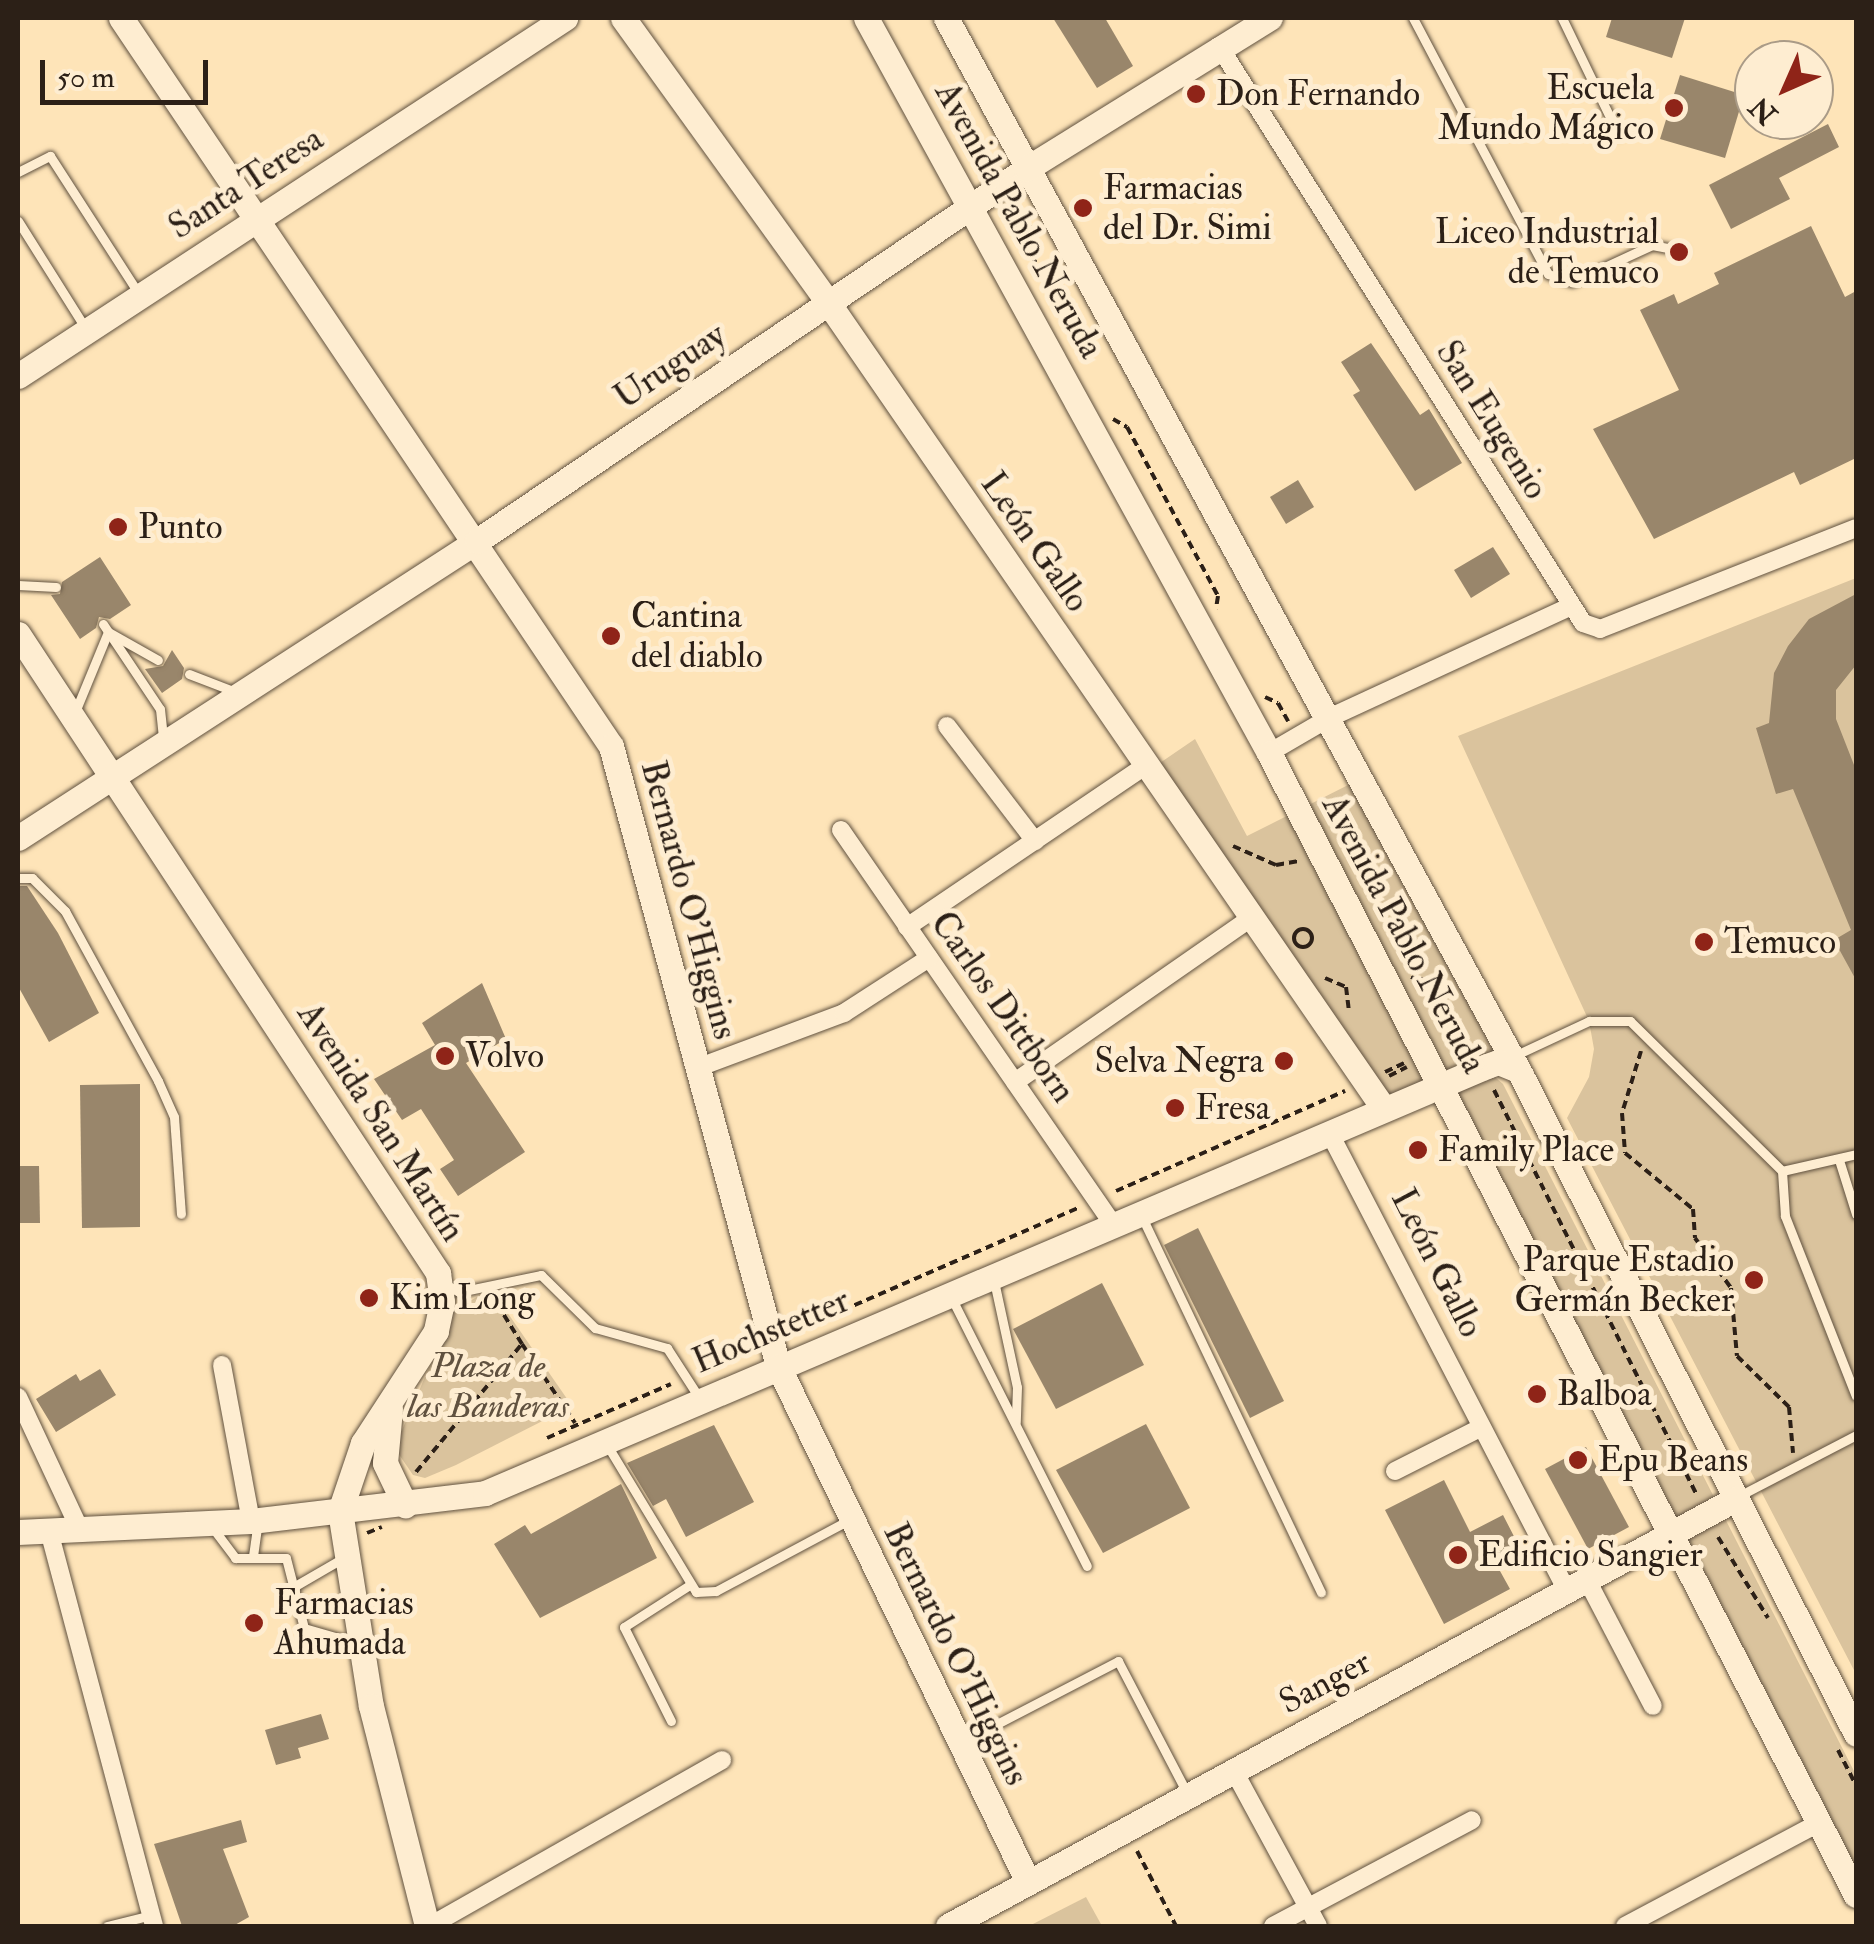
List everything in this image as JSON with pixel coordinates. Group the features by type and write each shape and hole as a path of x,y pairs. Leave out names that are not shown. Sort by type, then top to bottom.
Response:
{"main road":[{"name":"Bernardo O'Higgins","path":"120,18 612,746 775,1354 1028,1882"},
{"name":"Santa Teresa","path":"18,376 565,18"},
{"name":"León Gallo","path":"623,18 827,301 1384,1109"},
{"name":"Avenida Pablo Neruda","path":"866,18 1280,747 1325,858 1856,1895"},
{"name":"Avenida Pablo Neruda","path":"946,18 1515,1063 1856,1734"},
{"name":"Uruguay","path":"18,838 116,780 477,541 1026,168 1270,18"},
{"name":"Avenida San Martín","path":"18,634 440,1282 436,1330 352,1466 340,1511 361,1645 408,1868 428,1926"},
{"name":"Hochstetter","path":"18,1532 255,1520 340,1511 399,1496 485,1493 604,1441 694,1389 775,1354 949,1292 1498,1062 1515,1063"},
{"path":"391,1404 383,1445 399,1496"},
{"name":"Sanger","path":"948,1926 1735,1499"}],"street":[{"name":"San Eugenio","path":"1219,46 1583,623 1600,629 1856,528"},
{"path":"1280,747 1329,718 1570,606"},
{"path":"947,726 1035,841"},
{"path":"907,927 1146,765"},
{"name":"Carlos Dittborn","path":"840,830 1112,1221"},
{"path":"1015,1082 1254,916"},
{"path":"697,1068 844,1013 928,958"},
{"name":"León Gallo","path":"1329,1132 1482,1427 1652,1706"},
{"path":"222,1365 255,1520"},
{"path":"18,1397 80,1530"},
{"path":"1395,1472 1482,1427"},
{"path":"49,1531 153,1921"},
{"path":"428,1926 722,1760"},
{"path":"1234,1771 1318,1926"},
{"path":"1273,1926 1472,1820"},
{"path":"1625,1926 1649,1921 1819,1823"}],"lane":[{"path":"1414,18 1548,274 1572,282 1652,245 1682,251"},
{"path":"1562,18 1618,134"},
{"path":"18,172 50,156 139,294"},
{"path":"18,221 86,330"},
{"path":"18,585 56,587"},
{"path":"105,628 158,660"},
{"path":"74,718 105,628"},
{"path":"105,628 160,709 164,730 156,753"},
{"path":"189,674 244,695"},
{"path":"18,878 32,878 64,910 158,1081 174,1117 181,1214"},
{"path":"1515,1063 1588,1021 1630,1021 1647,1037 1782,1171 1784,1216 1856,1396"},
{"path":"1782,1171 1856,1154"},
{"path":"1839,1160 1856,1214"},
{"path":"1140,1210 1320,1592"},
{"path":"995,1272 997,1314 1017,1387 1016,1425"},
{"path":"440,1282 459,1292 540,1276 596,1328 667,1348 694,1389"},
{"path":"949,1292 1087,1566"},
{"path":"1735,1499 1856,1435"},
{"path":"604,1441 688,1586 705,1594 852,1519"},
{"path":"253,1556 255,1520"},
{"path":"208,1523 235,1558 286,1558 304,1628 361,1645"},
{"path":"295,1586 347,1556"},
{"path":"671,1721 624,1627 688,1586"},
{"path":"960,1743 1118,1661 1188,1796"},
{"path":"106,1926 153,1921"}],"path":[{"path":"1013,205 1006,210 1073,329 1070,348"},
{"path":"1107,415 1127,427 1218,596 1215,617"},
{"path":"1255,693 1278,703 1291,726 1284,730 1280,747"},
{"path":"1230,844 1276,865 1325,858"},
{"path":"1647,1037 1622,1114 1625,1153 1694,1209 1695,1238 1731,1288 1737,1356 1789,1408 1794,1466"},
{"path":"542,1441 576,1425 694,1389 775,1354 1096,1200 1427,1054"},
{"path":"1483,1068 1708,1516 1777,1631"},
{"path":"486,1287 576,1425"},
{"path":"399,1496 522,1344"},
{"path":"1830,1734 1856,1785"},
{"path":"1126,1830 1176,1926"}],"green space":[{"name":"Parque Estadio Germán Becker","path":"1856,578 1856,1674 1567,1118 1589,1077 1594,1049 1589,1021 1458,736"},
{"path":"1195,739 1247,836 1356,781 1504,1054 1384,1099 1154,767"},
{"path":"1489,1072 1503,1084 1856,1775 1856,1874 1453,1099 1458,1086"},
{"name":"Plaza de las Banderas","path":"491,1289 572,1406 456,1465 425,1478 413,1475 398,1453 399,1437 454,1310"},
{"path":"1086,1897 1102,1926 1029,1926"}],"building":[{"path":"1053,18 1105,18 1133,66 1097,88"},
{"path":"1612,18 1685,18 1672,58 1606,37"},
{"path":"1680,75 1734,92 1734,128 1725,158 1660,139"},
{"path":"1834,137 1839,147 1779,178 1790,199 1731,229 1709,185 1797,140 1834,140"},
{"path":"1811,226 1845,297 1856,291 1856,458 1800,485 1794,472 1654,539 1593,429 1679,390 1640,310 1674,294 1678,304 1719,284 1714,273"},
{"path":"1371,343 1420,415 1429,409 1462,463 1415,491 1353,395 1360,391 1341,362"},
{"path":"1298,480 1314,507 1286,524 1270,497"},
{"path":"1493,547 1510,574 1471,598 1454,570"},
{"path":"100,557 131,605 110,619 99,617 96,628 80,639 51,595 60,594 62,582"},
{"path":"1856,594 1856,665 1836,690 1836,719 1856,770 1856,980 1834,940 1851,930 1793,789 1776,794 1756,728 1769,723 1774,673 1788,646 1809,619"},
{"path":"172,650 184,668 182,679 162,693 145,669 163,666"},
{"path":"18,886 27,886 58,933 99,1013 49,1042 18,986"},
{"path":"482,983 506,1039 466,1063 525,1152 458,1196 440,1169 454,1160 421,1109 402,1120 374,1079 435,1045 422,1023"},
{"path":"140,1084 140,1227 82,1228 80,1085"},
{"path":"18,1166 39,1166 40,1223 18,1223"},
{"path":"1198,1228 1284,1401 1250,1418 1164,1245"},
{"path":"1102,1283 1144,1365 1056,1409 1013,1329"},
{"path":"100,1369 116,1395 56,1432 36,1399 76,1374 80,1381"},
{"path":"1146,1424 1190,1508 1103,1553 1056,1470"},
{"path":"714,1425 754,1502 686,1537 666,1499 653,1506 627,1463"},
{"path":"1586,1447 1629,1527 1588,1549 1545,1469"},
{"name":"Edificio Sangier","path":"1444,1480 1470,1532 1503,1515 1520,1548 1495,1562 1510,1589 1444,1624 1385,1510"},
{"path":"621,1484 657,1558 540,1618 494,1544 525,1525 531,1534"},
{"path":"321,1714 329,1739 298,1748 301,1758 276,1765 265,1730"},
{"path":"241,1820 247,1842 223,1849 249,1917 233,1926 182,1926 154,1844"}],"place":[{"name":"Don Fernando","path":"1196,94"},
{"name":"Escuela Mundo Mágico","path":"1674,108"},
{"name":"Farmacias del Dr. Simi","path":"1083,208"},
{"name":"Liceo Industrial de Temuco","path":"1679,252"},
{"name":"Punto","path":"118,527"},
{"name":"Cantina del diablo","path":"611,636"},
{"name":"Temuco","path":"1704,942"},
{"name":"Volvo","path":"445,1056"},
{"name":"Selva Negra","path":"1284,1061"},
{"name":"Fresa","path":"1175,1108"},
{"name":"Family Place","path":"1418,1150"},
{"name":"Parque Estadio Germán Becker","path":"1754,1280"},
{"name":"Kim Long","path":"369,1298"},
{"name":"Balboa","path":"1537,1394"},
{"name":"Epu Beans","path":"1578,1460"},
{"name":"Edificio Sangier","path":"1458,1555"},
{"name":"Farmacias Ahumada","path":"254,1623"}]}
